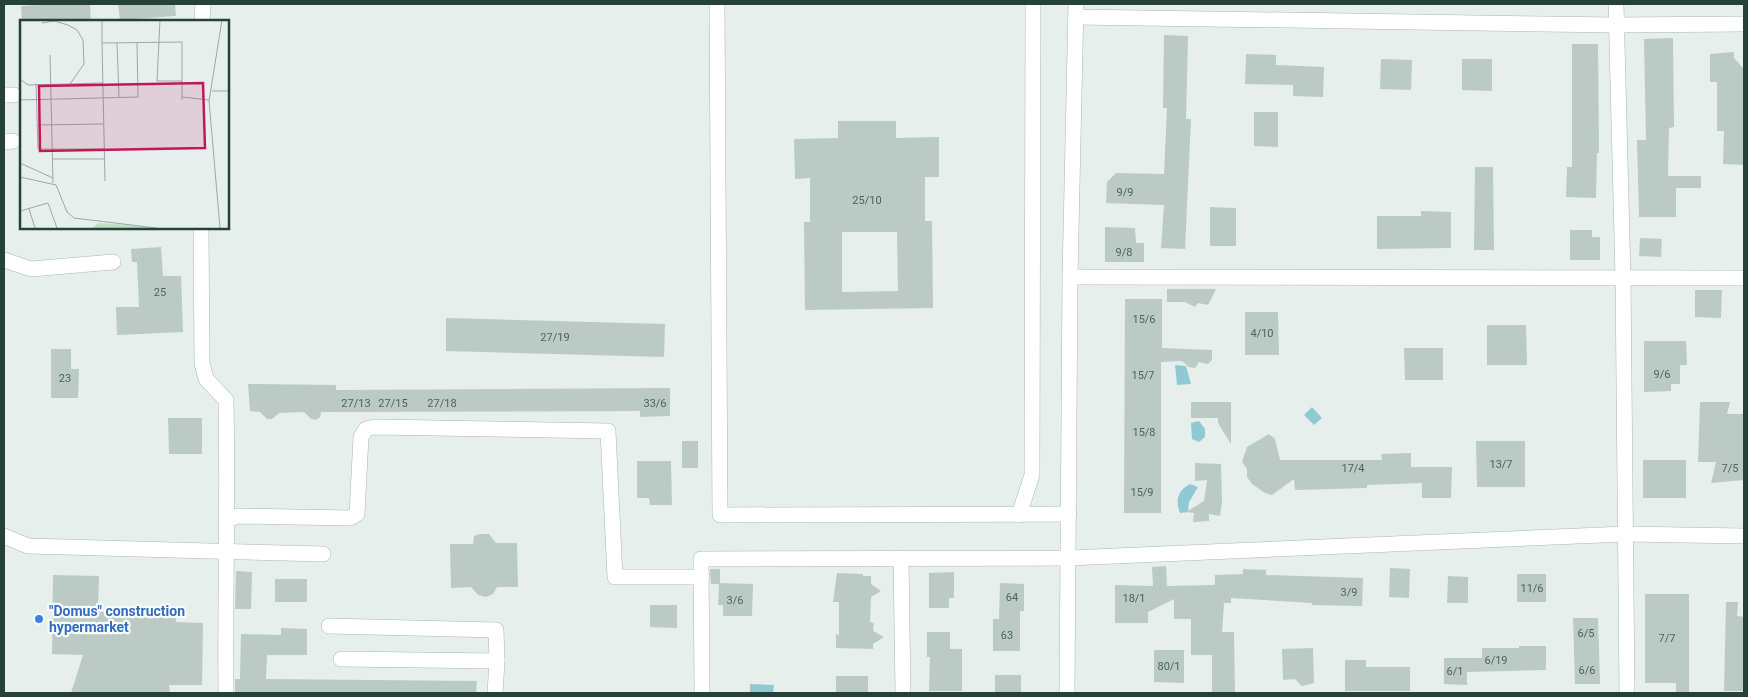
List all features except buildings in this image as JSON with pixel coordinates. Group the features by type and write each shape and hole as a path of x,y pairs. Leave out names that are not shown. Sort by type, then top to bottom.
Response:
{"street":[{"path":"202,4 202,20"},
{"path":"717,4 720,515 1069,514"},
{"path":"1020,515 1032,475 1033,4"},
{"path":"1616,4 1623,277 1627,693"},
{"path":"1067,693 1070,277 1076,10 1616,24 1744,24"},
{"path":"201,229 202,363 206,379 226,400 228,520 226,552 226,693"},
{"path":"4,260 31,269 113,262"},
{"path":"1070,277 1744,278"},
{"path":"228,520 237,516 350,518 357,514 361,436 366,429 375,427 608,432 615,577 702,577"},
{"path":"702,693 701,560 1069,558 1625,534 1744,536"},
{"path":"4,536 28,546 323,554"},
{"path":"901,560 903,693"},
{"path":"329,626 496,630 498,660 495,693"},
{"path":"341,659 498,660"}],"water":[{"path":"1175,365 1186,366 1191,384 1177,385"},
{"path":"1312,407 1322,418 1314,425 1304,415"},
{"path":"1199,421 1205,429 1205,437 1199,442 1192,439 1191,423"},
{"path":"1190,484 1198,487 1189,502 1188,512 1180,513 1178,500 1180,492"},
{"path":"750,684 774,685 773,693 750,693"}],"place":[{"name":"\"Domus\" construction hypermarket","path":"39,619"}]}
